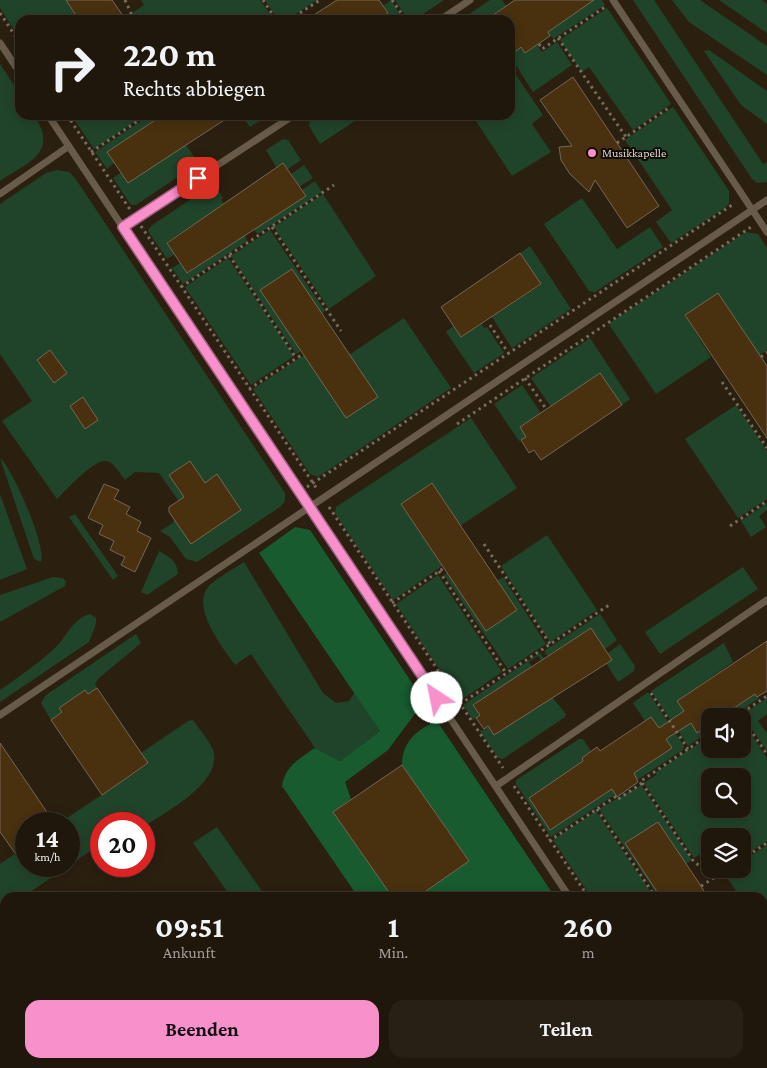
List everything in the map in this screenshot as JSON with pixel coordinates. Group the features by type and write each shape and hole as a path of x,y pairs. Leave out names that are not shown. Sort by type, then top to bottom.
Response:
{"lane":[{"path":"448,15 470,0"},
{"path":"614,0 767,232"},
{"path":"0,43 15,66"},
{"path":"51,120 566,892"},
{"path":"123,227 286,120"},
{"path":"0,194 69,146"},
{"path":"0,715 767,200"},
{"path":"496,786 767,600"}],"path":[{"path":"125,0 132,15"},
{"path":"263,0 273,15"},
{"path":"297,15 320,0"},
{"path":"392,0 402,15"},
{"path":"539,44 542,49 614,0"},
{"path":"0,13 15,36"},
{"path":"558,38 626,137"},
{"path":"617,143 680,100"},
{"path":"79,161 138,121"},
{"path":"168,296 334,186"},
{"path":"299,492 744,197"},
{"path":"272,227 341,331"},
{"path":"229,255 296,358"},
{"path":"760,357 767,353"},
{"path":"237,398 303,354"},
{"path":"722,382 767,448"},
{"path":"730,526 767,501"},
{"path":"484,544 550,644"},
{"path":"380,612 444,568"},
{"path":"439,572 506,673"},
{"path":"447,713 609,605"},
{"path":"644,684 688,749"},
{"path":"751,708 767,696"},
{"path":"751,731 767,754"},
{"path":"538,848 615,797 617,800 642,783 641,780 701,740"},
{"path":"642,783 694,862 701,866"},
{"path":"598,808 652,892"},
{"path":"751,853 767,843"},
{"path":"701,886 714,878"}],"green space":[{"path":"0,0 66,0 75,13 72,15 15,15 15,31 0,8"},
{"path":"141,0 260,0 270,15 133,15 132,13 144,5"},
{"path":"265,0 317,0 294,15 275,15"},
{"path":"391,0 401,15 385,15 388,13 383,6"},
{"path":"395,0 444,0 422,15 405,15"},
{"path":"490,0 502,0 506,6 496,13 497,15 468,15"},
{"path":"587,0 602,0 605,5 553,39 548,32 589,3"},
{"path":"633,0 654,0 763,164 767,162 767,182 757,183 752,179"},
{"path":"672,0 700,0 767,46 767,75 689,22"},
{"path":"719,0 762,0 767,4 767,33"},
{"path":"607,8 671,104 633,130 589,67 582,72 560,40"},
{"path":"557,42 572,65 533,92 515,64 515,52 521,47 526,53 537,45 542,52"},
{"path":"709,50 767,91 767,124 741,105 704,51"},
{"path":"0,64 15,86 15,120 37,120 41,128 43,139 42,148 30,162 0,181"},
{"path":"515,73 543,115 532,124 551,152 512,176 475,120 515,120"},
{"path":"673,107 729,191 729,203 726,207 671,243 656,222 672,210 625,140"},
{"path":"74,120 137,120 94,149"},
{"path":"143,120 155,120 107,152 114,163 107,169 95,152"},
{"path":"245,120 261,120 250,127"},
{"path":"310,120 356,120 320,144 309,126"},
{"path":"283,139 288,140 301,160 288,169 283,163 276,167 266,150"},
{"path":"186,145 197,161 194,166 136,205 131,205 113,178 122,172"},
{"path":"304,165 313,178 299,187 291,174"},
{"path":"57,170 69,172 75,178 285,493 285,501 280,507 197,562 186,559 170,537 160,531 173,523 180,503 159,473 135,472 125,480 112,464 106,461 101,462 80,476 57,499 2,421 32,401 0,354 0,204 46,173"},
{"path":"315,181 322,192 258,234 254,230 305,196 302,190"},
{"path":"215,185 223,198 221,200 224,204 167,242 175,254 167,259 148,231 151,226 210,186"},
{"path":"323,194 376,276 329,309 274,227"},
{"path":"582,198 617,249 650,227 663,247 595,292 589,291 544,224"},
{"path":"270,230 325,311 322,314 261,290 301,351 296,354 231,256"},
{"path":"746,232 758,234 767,248 767,350 759,355 718,293 685,315 711,357 656,394 610,326 610,323"},
{"path":"245,235 247,241 183,284 172,268 180,263 188,273"},
{"path":"530,246 571,309 512,348 492,317 541,285 520,253"},
{"path":"228,258 294,356 251,385 185,287"},
{"path":"404,318 451,388 318,477 310,474 253,389 304,355 349,355"},
{"path":"482,324 484,328 487,327 504,353 474,373 446,332 453,326 461,337"},
{"path":"590,338 630,399 622,405 600,373 551,407 531,378"},
{"path":"522,385 541,413 520,427 526,437 519,441 494,404"},
{"path":"736,405 767,451 767,499 738,518 685,439"},
{"path":"471,418 517,488 460,526 432,483 401,504 442,566 393,600 335,513 336,507"},
{"path":"0,458 20,491 34,525 39,541 41,562 34,559"},
{"path":"0,494 27,569 0,580"},
{"path":"767,503 767,510 759,516 766,527 751,537 741,521"},
{"path":"75,514 118,576 113,580 69,517"},
{"path":"295,527 310,530 416,689 417,711 388,750 345,782 351,799 333,812 389,892 355,892 282,786 286,773 290,768 315,748 340,761 380,731 259,553"},
{"path":"547,535 597,610 550,642 501,566"},
{"path":"159,551 172,560 178,574 147,595 141,592"},
{"path":"244,562 323,693 336,703 349,701 355,692 380,731 340,761 315,748 251,654 235,665 223,649 211,627 203,606 204,596 208,587"},
{"path":"743,567 758,589 660,654 645,632"},
{"path":"447,573 486,631 517,610 497,581 503,577 546,644 508,669 444,575"},
{"path":"438,575 502,672 460,701 396,604"},
{"path":"53,577 63,578 66,582 65,586 0,622 0,595"},
{"path":"90,614 96,618 96,624 89,642 0,702 0,690 48,655 74,624"},
{"path":"600,614 617,640 605,649 591,628 547,656 544,651"},
{"path":"136,634 141,643 99,678 95,683 97,688 88,694 85,690 59,708 62,712 51,720 41,703 46,695"},
{"path":"724,643 733,662 677,701 684,711 672,722 651,691"},
{"path":"620,644 635,666 634,671 618,682 606,663 612,660 608,653"},
{"path":"540,653 544,658 541,660 538,656 529,662 532,667 473,705 480,715 473,720 463,705"},
{"path":"648,692 684,746 683,750 637,780 633,774 672,748 651,717 645,721 633,703"},
{"path":"755,694 759,698 745,708 734,708"},
{"path":"552,697 566,714 565,717 503,759 498,758 480,731"},
{"path":"767,698 767,714 758,721 767,733 767,751 751,728 751,709"},
{"path":"193,720 213,750 214,762 210,774 190,795 155,820 155,812 90,812 90,851 80,858 80,812 76,812 148,764 141,753 188,721"},
{"path":"437,721 552,892 423,892 469,861 402,765 408,743 423,728"},
{"path":"691,723 698,732 701,730 701,737 688,746 677,729"},
{"path":"751,734 767,758 767,841 751,852 751,828 701,828 701,854 694,858 644,783 656,775 656,772 701,742 701,758 751,758"},
{"path":"579,739 583,739 591,751 582,758 583,761 530,798 550,830 612,789 616,794 551,837 516,784 516,780"},
{"path":"641,785 692,860 686,864 658,822 625,843 658,892 656,892 599,809"},
{"path":"596,811 651,892 588,892 553,840"},
{"path":"217,827 262,892 227,892 193,843"},
{"path":"767,845 767,892 737,892 727,878 751,878 751,856"},
{"path":"15,854 15,877 52,877 30,892 0,892 0,864"}],"building":[{"path":"66,0 112,0 122,15 76,15"},
{"path":"337,0 379,0 388,13 385,15 314,15"},
{"path":"515,0 594,0 548,32 550,36 525,53 521,47 515,52 515,15 493,15"},
{"name":"Musikkapelle","path":"573,77 659,206 627,228 595,180 589,192 570,174 561,160 559,147 572,146 540,100"},
{"path":"155,120 224,120 128,183 107,152"},
{"path":"283,163 306,196 187,273 167,243"},
{"path":"520,253 541,284 461,337 441,307"},
{"path":"292,269 378,397 346,418 260,290"},
{"path":"718,293 767,366 767,438 685,315"},
{"path":"50,350 67,373 54,383 37,360"},
{"path":"600,373 622,405 541,460 534,450 529,453 521,440 526,437 520,427"},
{"path":"83,397 98,420 85,429 70,406"},
{"path":"190,461 205,483 217,474 241,510 191,544 169,512 169,507 184,497 169,475"},
{"path":"432,483 517,610 486,631 401,504"},
{"path":"104,484 119,490 114,499 130,507 126,514 141,522 137,531 151,538 135,572 121,565 125,557 110,550 114,541 99,534 103,525 88,518"},
{"path":"591,628 612,660 494,735 488,726 484,729 476,718 480,715 473,705"},
{"path":"767,641 767,691 757,697 755,694 734,708 701,708 701,730 697,733 691,723 666,739 672,748 634,773 638,782 617,797 612,789 550,830 529,798 583,761 582,758 597,747 600,751 651,717 659,728 684,711 677,701"},
{"path":"97,688 148,763 102,795 51,720 62,712 59,708 85,690 88,694"},
{"path":"0,743 47,812 15,812 15,853 0,832"},
{"path":"402,765 469,861 425,892 389,892 333,812"},
{"path":"658,822 704,892 657,892 625,843"}],"place":[{"name":"Musikkapelle","path":"592,153"}],"route":[{"path":"198,178 123,227 437,698"}]}
